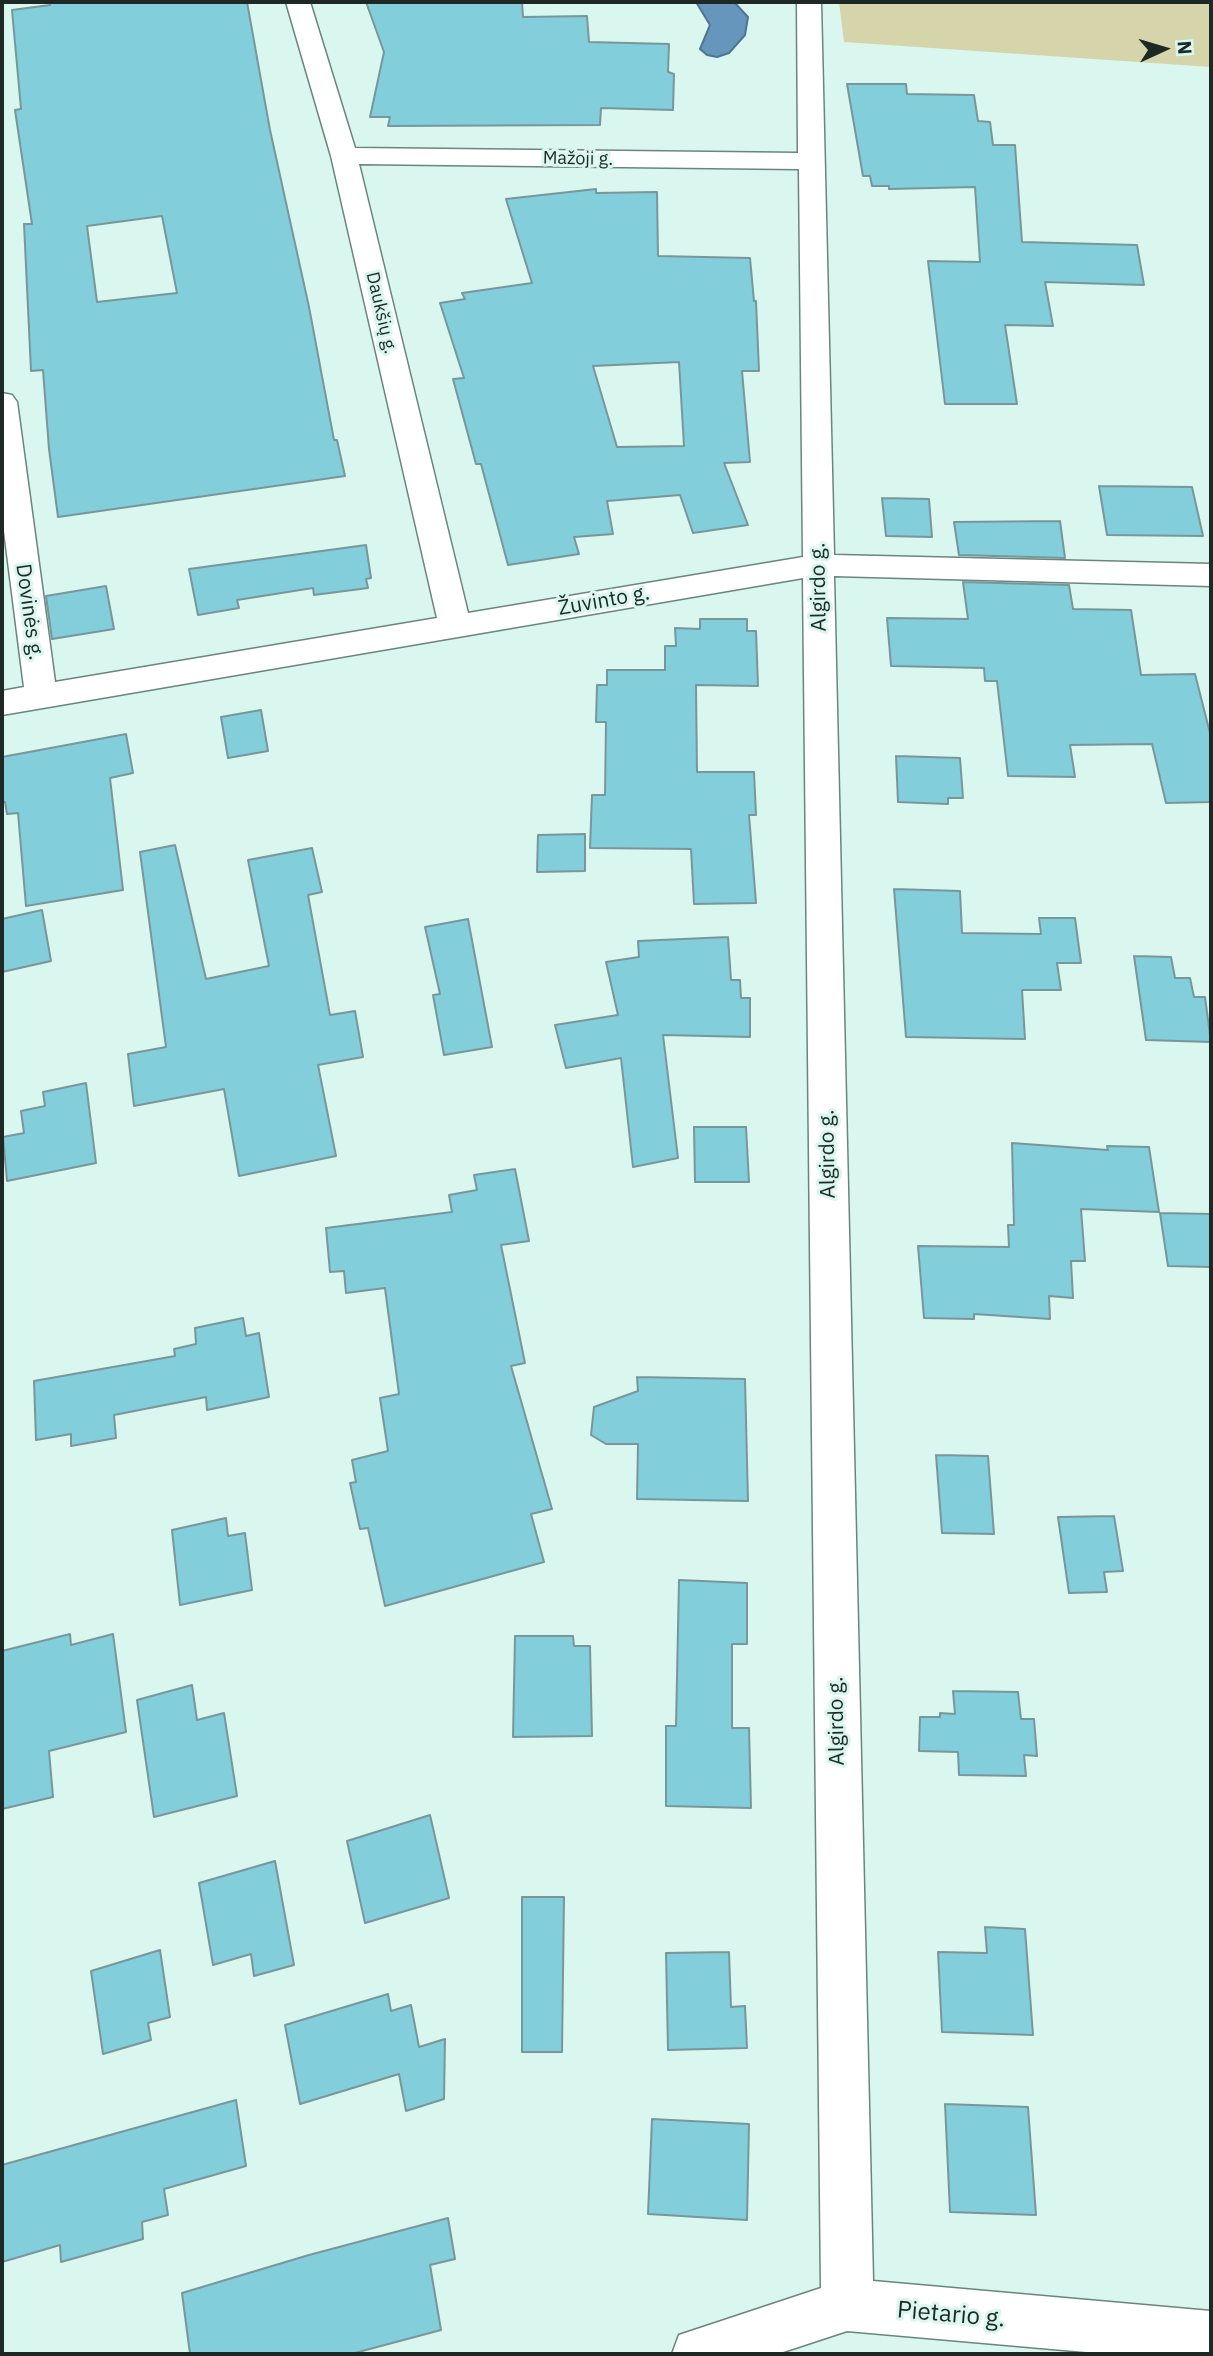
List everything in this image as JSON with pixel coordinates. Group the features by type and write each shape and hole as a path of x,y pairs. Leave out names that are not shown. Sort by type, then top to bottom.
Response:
{"street":[{"name":"Daukšių g.","path":"298,2 344,156 455,626"},
{"name":"Algirdo g.","path":"808,2 847,2305"},
{"name":"Mažoji g.","path":"344,156 812,161"},
{"name":"Dovinės g.","path":"2,402 41,696"},
{"name":"Žuvinto g.","path":"2,703 819,565 1211,575"},
{"name":"Pietario g.","path":"698,2354 847,2305 1211,2337"}],"green space":[{"path":"839,2 1211,2 1211,67 844,42"}],"water":[{"path":"696,2 734,2 748,17 745,35 729,53 717,57 707,55 700,49 710,25"}],"building":[{"path":"50,2 247,2 270,130 309,307 334,440 337,440 345,476 58,517 43,370 31,371 24,224 32,224 15,110 21,109 12,10 50,5","holes":["162,216 177,293 97,302 87,226"]},
{"path":"366,2 522,2 523,17 587,16 589,42 669,44 668,72 674,74 673,110 601,108 600,125 388,126 390,117 370,117 384,52"},
{"path":"847,84 906,84 907,94 974,95 978,121 990,122 993,145 1015,145 1022,242 1137,245 1144,285 1045,282 1053,326 1005,325 1017,404 945,404 928,261 980,262 975,187 889,189 889,186 872,186 870,176 863,176"},
{"path":"596,189 596,193 657,192 658,256 750,258 756,301 759,371 742,371 750,462 724,463 748,525 693,533 680,495 607,501 613,534 574,537 579,554 508,565 481,464 476,464 453,379 464,378 440,303 465,299 462,293 532,283 506,199","holes":["679,362 684,446 617,447 593,366"]},
{"path":"1099,486 1192,487 1203,536 1107,535"},
{"path":"882,498 929,499 932,537 886,536"},
{"path":"1060,521 1065,558 959,555 954,522"},
{"path":"366,545 371,578 366,579 368,588 314,595 313,588 237,600 239,608 198,615 189,569"},
{"path":"963,582 1069,585 1073,609 1131,610 1141,675 1195,674 1211,737 1211,802 1166,803 1152,744 1070,745 1075,777 1008,776 997,681 985,681 984,668 891,666 887,618 968,619"},
{"path":"106,586 114,629 52,639 46,596"},
{"path":"700,619 747,619 747,631 756,631 758,686 696,685 697,772 754,772 756,815 749,815 756,903 694,904 691,849 590,848 592,795 605,795 606,722 596,722 597,685 607,685 607,670 665,670 665,646 676,646 675,628 700,629"},
{"path":"261,710 268,751 228,758 221,717"},
{"path":"126,734 133,773 110,778 123,890 26,906 18,813 7,814 5,802 2,802 2,757"},
{"path":"896,756 960,758 963,798 948,798 948,804 898,802"},
{"path":"585,834 585,871 537,872 538,835"},
{"path":"175,845 206,979 269,966 248,860 312,848 322,892 308,895 330,1015 355,1011 363,1057 318,1065 336,1156 239,1176 224,1089 134,1106 128,1054 166,1047 140,852"},
{"path":"894,889 960,891 962,933 1041,934 1039,918 1075,918 1081,963 1057,963 1061,990 1022,990 1025,1039 906,1037"},
{"path":"42,910 51,961 2,972 2,919"},
{"path":"468,919 492,1047 444,1055 433,995 440,994 425,927"},
{"path":"728,937 731,980 740,980 741,998 750,998 750,1037 663,1035 678,1158 633,1167 621,1058 566,1068 555,1025 618,1015 606,962 639,957 638,941"},
{"path":"1134,956 1171,957 1175,978 1190,978 1194,997 1205,997 1211,1042 1146,1040"},
{"path":"86,1083 96,1163 7,1181 3,1137 24,1133 21,1111 45,1106 43,1092"},
{"path":"694,1127 746,1127 749,1182 695,1182"},
{"path":"1012,1143 1108,1150 1107,1146 1149,1147 1159,1212 1081,1209 1085,1261 1071,1261 1073,1298 1049,1296 1050,1319 974,1314 974,1319 924,1318 918,1246 1009,1247 1008,1225 1014,1225"},
{"path":"515,1169 529,1241 501,1245 525,1363 511,1366 552,1509 531,1514 544,1562 385,1606 368,1528 360,1529 350,1483 356,1482 352,1460 388,1451 380,1398 399,1394 385,1288 346,1293 344,1271 330,1272 326,1228 452,1212 449,1195 477,1190 474,1175"},
{"path":"1160,1213 1211,1214 1211,1267 1168,1266"},
{"path":"243,1318 246,1336 259,1333 269,1397 207,1410 206,1397 114,1415 116,1438 71,1446 71,1434 36,1440 34,1381 175,1356 174,1349 196,1344 195,1328"},
{"path":"637,1377 745,1379 748,1501 637,1499 638,1444 606,1444 591,1435 594,1407 638,1391"},
{"path":"936,1455 988,1456 994,1534 942,1533"},
{"path":"1114,1516 1123,1571 1104,1572 1107,1592 1069,1593 1058,1517"},
{"path":"226,1518 228,1536 245,1533 252,1590 180,1605 172,1530"},
{"path":"679,1580 747,1583 747,1644 732,1644 732,1728 749,1728 751,1808 666,1806 666,1726 676,1726"},
{"path":"70,1634 71,1645 113,1634 126,1732 49,1751 53,1797 2,1809 2,1651"},
{"path":"515,1636 573,1636 574,1646 590,1646 592,1736 513,1737"},
{"path":"192,1685 197,1720 224,1713 237,1796 154,1817 137,1700"},
{"path":"953,1691 1018,1692 1021,1719 1034,1719 1037,1756 1024,1755 1026,1776 959,1775 958,1752 919,1751 920,1717 940,1717 940,1713 955,1714"},
{"path":"430,1815 449,1898 365,1923 347,1841"},
{"path":"275,1861 294,1965 254,1976 251,1954 213,1965 199,1883"},
{"path":"522,1897 564,1897 562,2052 522,2052"},
{"path":"985,1927 1025,1929 1033,2035 942,2032 938,1952 987,1953"},
{"path":"160,1950 170,2017 148,2023 151,2040 103,2054 91,1971"},
{"path":"729,1952 731,2007 745,2006 747,2048 668,2050 666,1953"},
{"path":"388,1994 391,2011 411,2005 419,2047 445,2039 444,2099 406,2111 399,2074 300,2104 285,2025"},
{"path":"236,2100 246,2166 164,2189 168,2215 142,2222 143,2239 61,2262 60,2245 2,2262 2,2165"},
{"path":"945,2104 1028,2107 1036,2215 950,2212"},
{"path":"652,2119 749,2124 747,2220 648,2214"},
{"path":"448,2218 455,2259 430,2265 441,2330 351,2354 190,2354 182,2293 309,2255"}]}
